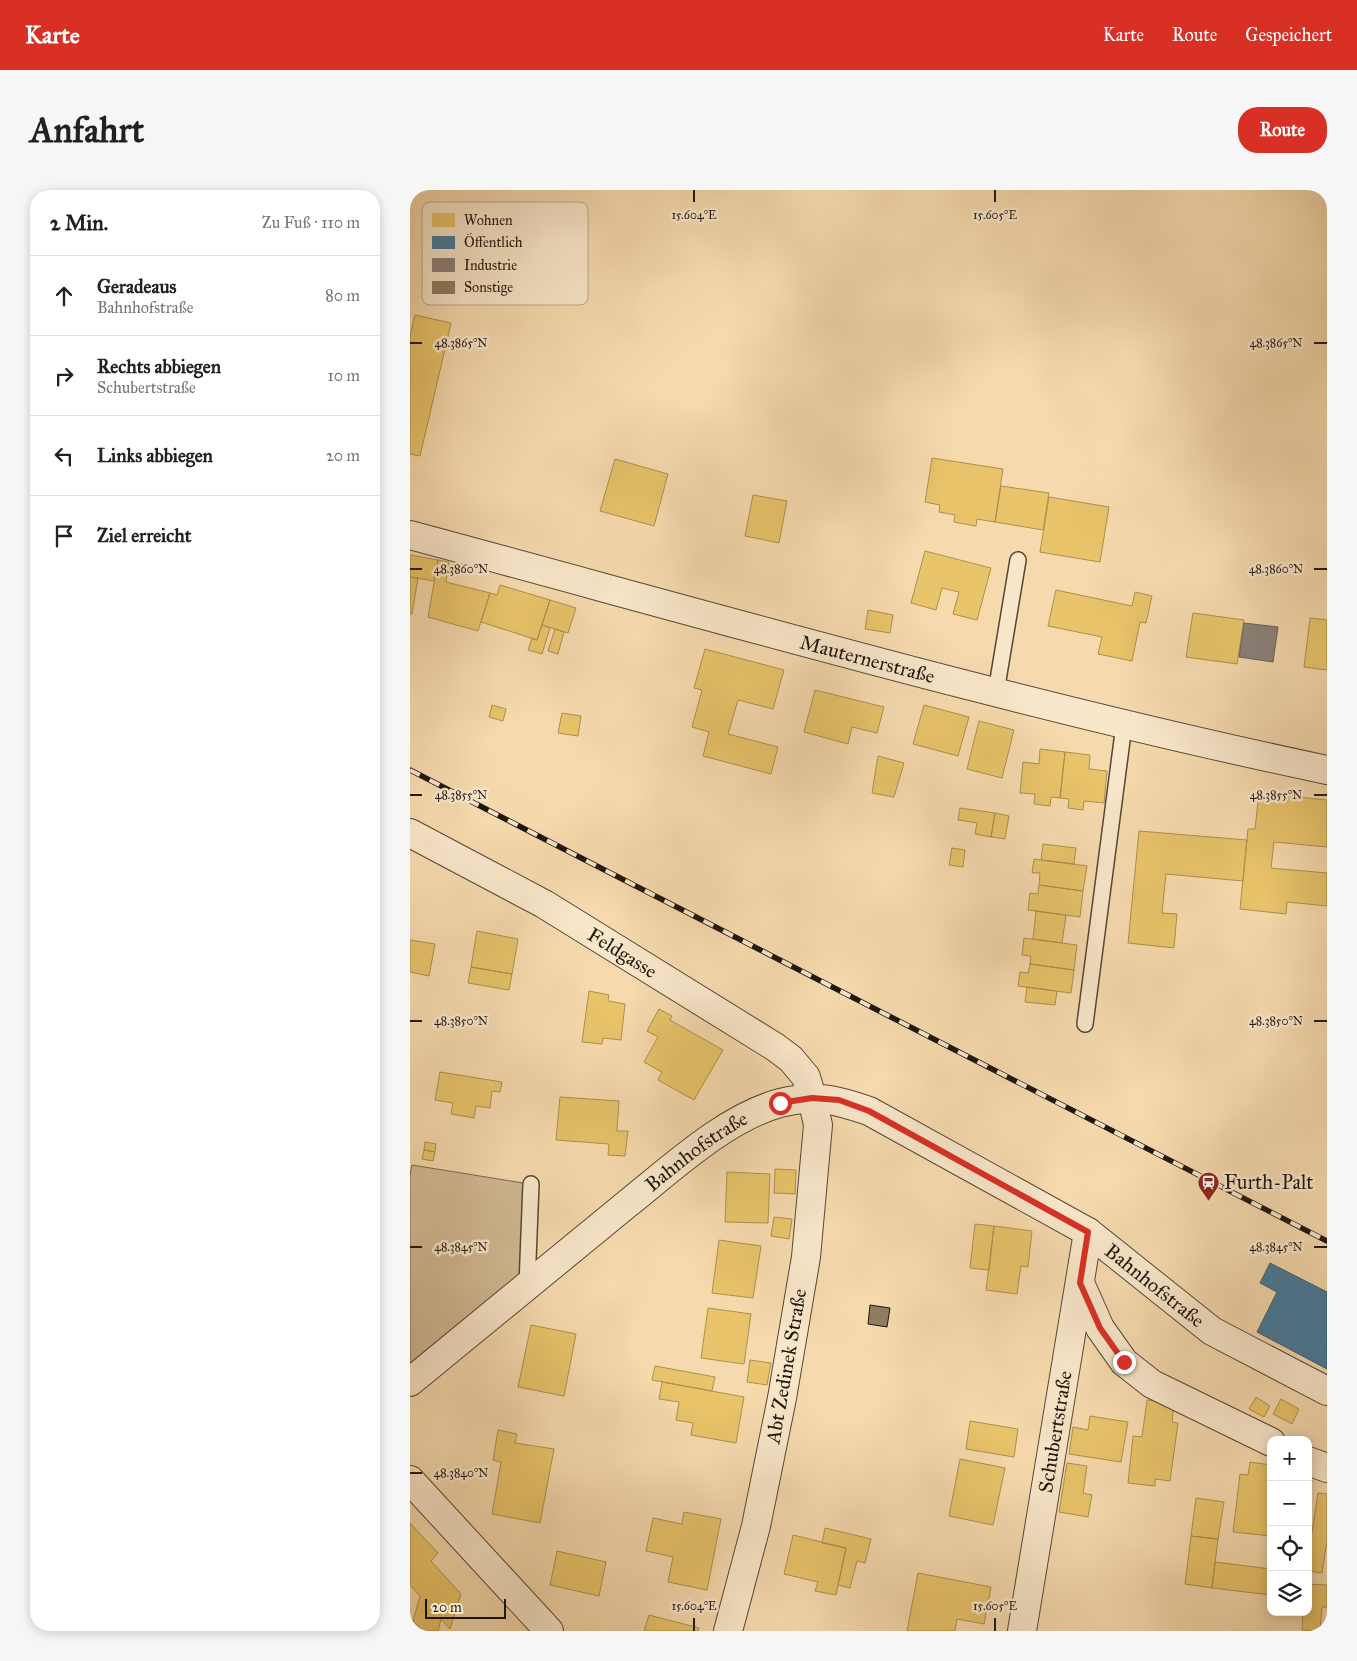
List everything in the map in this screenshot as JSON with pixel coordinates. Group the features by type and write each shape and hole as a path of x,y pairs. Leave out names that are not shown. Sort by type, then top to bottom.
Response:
{"street":[{"name":"Mauternerstraße","path":"410,535 1124,725 1327,770"},
{"name":"Feldgasse","path":"410,833 544,904 775,1047 791,1059 806,1077 812,1098"},
{"name":"Bahnhofstraße","path":"410,1382 695,1149 737,1121 780,1103 812,1098 839,1100 869,1111 1088,1232 1212,1331 1327,1391"},
{"name":"Abt Zedinek Straße","path":"728,1631 756,1526 782,1398 806,1257 818,1125 812,1098"},
{"name":"Schubertstraße","path":"1022,1631 1088,1232"},
{"path":"1080,1283 1100,1328 1124,1362 1152,1384 1267,1440"},
{"path":"1312,1462 1327,1468"},
{"path":"410,1480 549,1631"}],"lane":[{"path":"996,692 1018,560"},
{"path":"1085,1024 1124,725"},
{"path":"527,1285 531,1184"}],"shaded area":[{"path":"412,1165 523,1183 520,1274 410,1365 410,1175"}],"building: Wohnen":[{"path":"415,315 451,323 420,456 410,454 410,336"},
{"path":"932,458 1003,469 995,522 977,519 976,526 954,522 955,515 939,512 940,505 925,502"},
{"path":"615,459 668,474 654,526 600,511"},
{"path":"1001,486 1049,493 1043,530 995,522"},
{"path":"753,495 787,501 779,543 745,536"},
{"path":"1049,497 1109,507 1100,562 1040,552"},
{"path":"925,551 991,568 977,620 953,614 959,592 942,588 936,610 911,603"},
{"path":"410,555 438,560 434,581 410,577"},
{"path":"438,560 449,562 446,582 490,593 478,631 428,617"},
{"path":"410,577 418,578 412,614 410,614"},
{"path":"500,585 550,600 537,640 481,622 490,593 497,595"},
{"path":"1056,590 1132,606 1135,592 1152,596 1146,623 1140,622 1132,661 1098,654 1102,637 1048,626"},
{"path":"550,600 576,608 568,633 542,625"},
{"path":"868,610 893,615 890,633 865,629"},
{"path":"1193,613 1244,620 1237,664 1186,657"},
{"path":"1310,618 1327,620 1327,670 1304,667"},
{"path":"542,625 550,628 542,654 528,650 532,638 537,640"},
{"path":"555,629 564,632 558,654 548,651"},
{"path":"705,649 784,670 773,709 738,700 728,734 778,747 771,774 703,756 709,732 692,727 702,690 694,688"},
{"path":"815,690 884,707 877,733 852,727 848,744 804,732"},
{"path":"492,705 506,709 503,721 489,717"},
{"path":"924,705 969,717 958,756 913,744"},
{"path":"562,713 581,716 578,736 558,733"},
{"path":"979,721 1014,730 1002,778 967,769"},
{"path":"1040,749 1065,752 1060,798 1051,797 1050,806 1034,804 1035,794 1020,793 1023,762 1039,764"},
{"path":"1065,752 1090,755 1089,769 1107,771 1104,803 1084,801 1083,810 1068,808 1069,799 1060,798"},
{"path":"878,756 904,763 894,797 872,793"},
{"path":"1259,793 1327,800 1327,847 1274,842 1271,868 1327,873 1327,906 1287,902 1286,914 1240,909 1248,829 1255,829"},
{"path":"960,808 995,813 991,837 975,834 977,823 958,820"},
{"path":"995,813 1009,816 1005,839 991,837"},
{"path":"1139,831 1247,840 1243,881 1166,874 1162,913 1177,914 1174,948 1128,943"},
{"path":"1043,844 1076,848 1074,864 1041,860"},
{"path":"952,848 965,850 963,867 949,865"},
{"path":"1034,859 1087,866 1083,891 1039,885 1040,873 1032,873"},
{"path":"1039,885 1083,891 1080,917 1028,910 1030,893 1038,894"},
{"path":"1036,911 1066,915 1062,943 1033,939"},
{"path":"477,931 518,939 512,974 471,967"},
{"path":"1024,938 1077,945 1074,970 1030,964 1031,956 1022,955"},
{"path":"410,940 435,944 429,976 410,972"},
{"path":"1030,964 1074,970 1071,993 1018,986 1020,972 1028,973"},
{"path":"471,967 512,974 509,990 468,983"},
{"path":"1027,987 1057,991 1055,1005 1025,1002"},
{"path":"589,991 609,995 608,1001 625,1004 621,1040 603,1038 602,1044 582,1042"},
{"path":"659,1009 672,1016 670,1020 723,1050 694,1100 658,1080 662,1072 644,1062 658,1037 647,1031"},
{"path":"440,1072 502,1082 500,1092 492,1091 490,1108 476,1106 474,1118 451,1114 453,1103 435,1100"},
{"path":"560,1097 619,1101 617,1131 628,1131 625,1156 608,1155 609,1144 556,1140"},
{"path":"425,1142 436,1144 435,1152 424,1150"},
{"path":"424,1150 435,1152 433,1161 422,1159"},
{"path":"775,1169 796,1170 795,1194 774,1193"},
{"path":"727,1172 770,1174 768,1223 725,1222"},
{"path":"774,1217 792,1219 789,1239 771,1236"},
{"path":"975,1224 994,1226 989,1270 970,1268"},
{"path":"994,1226 1032,1231 1028,1267 1021,1266 1017,1294 986,1290"},
{"path":"719,1240 761,1246 753,1298 712,1293"},
{"path":"708,1308 751,1314 744,1364 701,1358"},
{"path":"531,1325 576,1334 564,1396 518,1387"},
{"path":"750,1360 771,1363 767,1385 747,1382"},
{"path":"655,1366 715,1377 712,1391 652,1380"},
{"path":"662,1382 744,1397 736,1443 691,1435 693,1423 676,1420 679,1402 659,1399"},
{"path":"1256,1397 1270,1406 1264,1417 1249,1409"},
{"path":"1281,1399 1299,1409 1292,1424 1273,1414"},
{"path":"1147,1400 1174,1403 1172,1422 1178,1423 1170,1481 1155,1479 1155,1486 1128,1483 1133,1436 1142,1437"},
{"path":"1090,1416 1128,1422 1121,1462 1069,1454 1073,1427 1088,1430"},
{"path":"970,1421 1018,1429 1014,1457 966,1449"},
{"path":"498,1430 517,1434 515,1443 554,1449 540,1523 492,1514 501,1462 493,1460"},
{"path":"960,1459 1005,1468 993,1525 949,1516"},
{"path":"1250,1462 1267,1464 1267,1536 1233,1532 1240,1474 1248,1475"},
{"path":"1067,1463 1087,1466 1083,1493 1092,1495 1088,1517 1059,1512"},
{"path":"1318,1493 1327,1494 1327,1541 1322,1573 1312,1572 1312,1532"},
{"path":"1196,1498 1224,1502 1218,1539 1191,1536"},
{"path":"684,1512 721,1519 707,1590 668,1582 673,1557 646,1551 653,1518 682,1524"},
{"path":"410,1523 438,1553 431,1561 461,1594 450,1629 441,1619 438,1631 423,1631 413,1621 420,1596 410,1585"},
{"path":"825,1528 871,1539 865,1563 857,1561 850,1588 838,1585 846,1548 822,1543"},
{"path":"793,1535 846,1548 836,1595 815,1591 818,1582 784,1574"},
{"path":"1191,1536 1218,1539 1212,1588 1185,1584"},
{"path":"557,1551 606,1562 599,1596 550,1585"},
{"path":"1215,1562 1267,1568 1267,1595 1212,1588"},
{"path":"918,1573 991,1587 984,1624 957,1619 955,1631 907,1631"},
{"path":"1312,1584 1327,1585 1327,1607 1322,1607 1320,1631 1302,1630 1303,1616 1312,1616"},
{"path":"649,1615 699,1628 698,1631 644,1631"}],"building: Öffentlich":[{"path":"1270,1263 1327,1292 1327,1369 1257,1332 1277,1292 1260,1283"}],"building: Industrie":[{"path":"1244,623 1278,627 1273,662 1239,657"}],"building: Sonstige":[{"path":"870,1305 890,1308 887,1327 868,1324"}],"railway":[{"path":"410,770 1327,1241"}],"place":[{"name":"Furth-Palt","path":"1208,1201"}],"route":[{"path":"780,1103 812,1098 839,1100 869,1111 1088,1232 1080,1283 1100,1328 1124,1362"}]}
